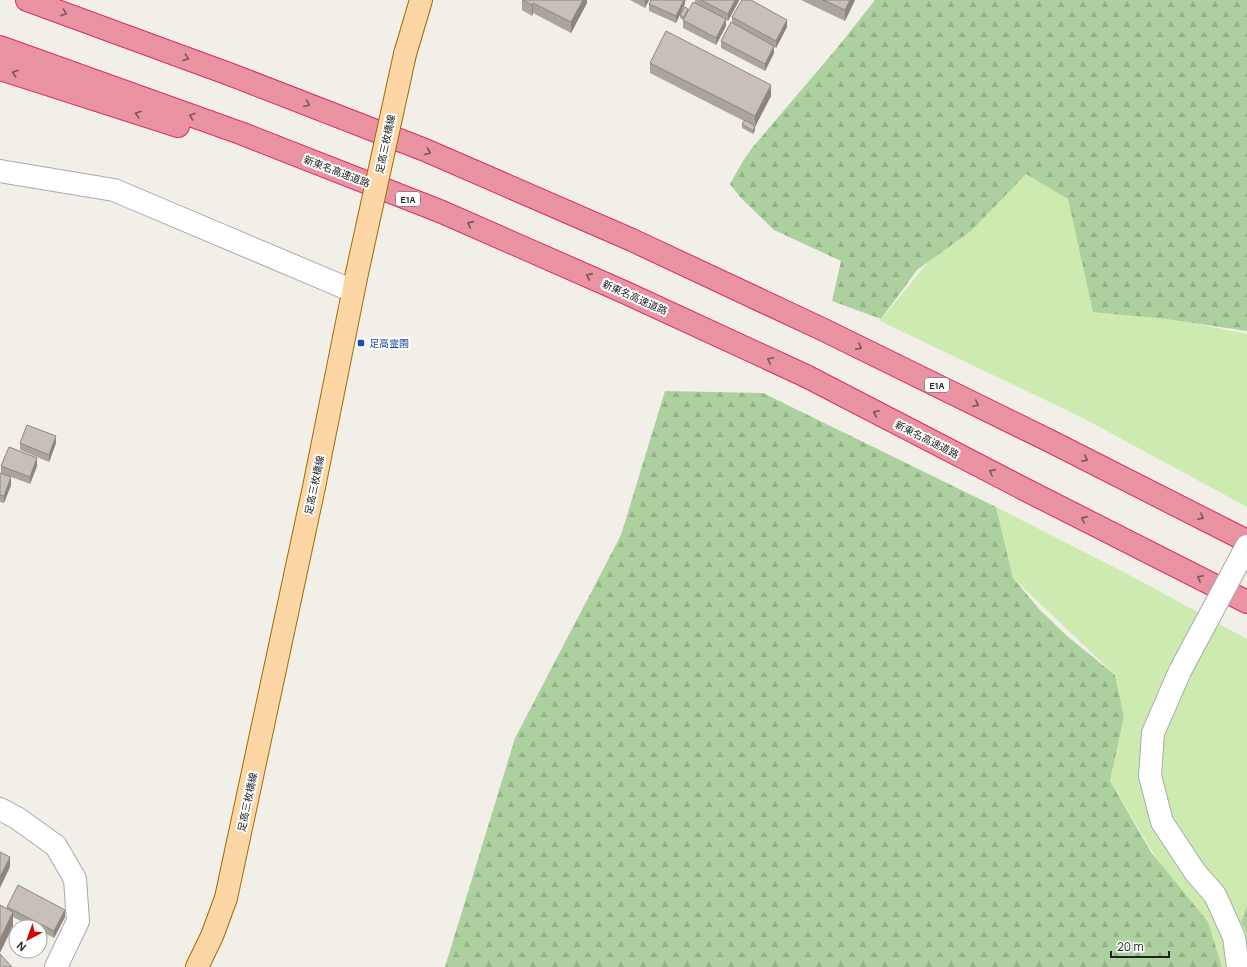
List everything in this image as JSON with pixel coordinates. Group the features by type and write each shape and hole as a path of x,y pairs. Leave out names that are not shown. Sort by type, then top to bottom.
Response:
{"highway":[{"name":"E1A","path":"27,0 229,74 425,150 632,240 824,330 1247,540"},
{"name":"新東名高速道路","path":"0,47 242,134 442,212 624,292 806,376 1247,602"},
{"path":"0,69 442,212"}],"main road":[{"name":"足高三枚橋線","path":"198,967 212,936 226,898 314,486 355,282 405,54 421,0"}],"street":[{"path":"0,171 114,190 355,282"},
{"path":"1238,967 1234,937 1215,896 1195,872 1162,822 1150,776 1153,733 1180,671 1247,546"},
{"path":"0,809 17,818 56,846 75,879 78,921 56,967"}],"green space":[{"path":"875,0 1247,0 1247,331 1167,319 1093,312 1068,199 1026,174 971,231 917,270 881,319 832,301 841,261 774,230 740,197 730,184 752,148 837,48"},
{"path":"1026,174 1066,187 1184,321 1247,334 1247,507 1083,418 880,321 927,263"},
{"path":"665,391 763,393 996,507 1013,578 1039,609 1067,636 1115,675 1124,717 1110,781 1151,852 1208,922 1222,967 445,967 515,738 621,535"},
{"path":"996,507 1135,578 1247,639 1247,905 1241,922 1247,933 1247,967 1222,967 1213,938 1157,859 1110,781 1124,717 1115,675 1013,578"},
{"path":"1247,905 1247,933 1241,922"}],"building":[{"path":"523,0 583,0 571,22 533,3 532,5"},
{"path":"651,0 684,0 676,16 649,4"},
{"path":"701,0 735,0 728,14"},
{"path":"742,0 751,0 787,20 776,41 732,17"},
{"path":"823,0 850,0 845,10"},
{"path":"693,2 726,19 716,38 683,20"},
{"path":"685,7 688,9 684,17 680,15"},
{"path":"731,22 774,46 765,64 721,41"},
{"path":"666,31 771,85 755,116 650,63"},
{"path":"745,120 755,126 753,131 742,124"},
{"path":"27,425 56,436 49,455 20,443"},
{"path":"9,447 37,458 30,477 1,466"},
{"path":"0,473 11,477 4,496 0,495"},
{"path":"0,852 10,857 0,877"},
{"path":"18,885 65,910 54,931 48,928 48,919 30,919 7,907"},
{"path":"0,905 13,912 10,919 8,919 8,922 0,939"},
{"path":"0,954 12,967 0,967"}],"place":[{"name":"足高霊園","path":"361,343"}]}
